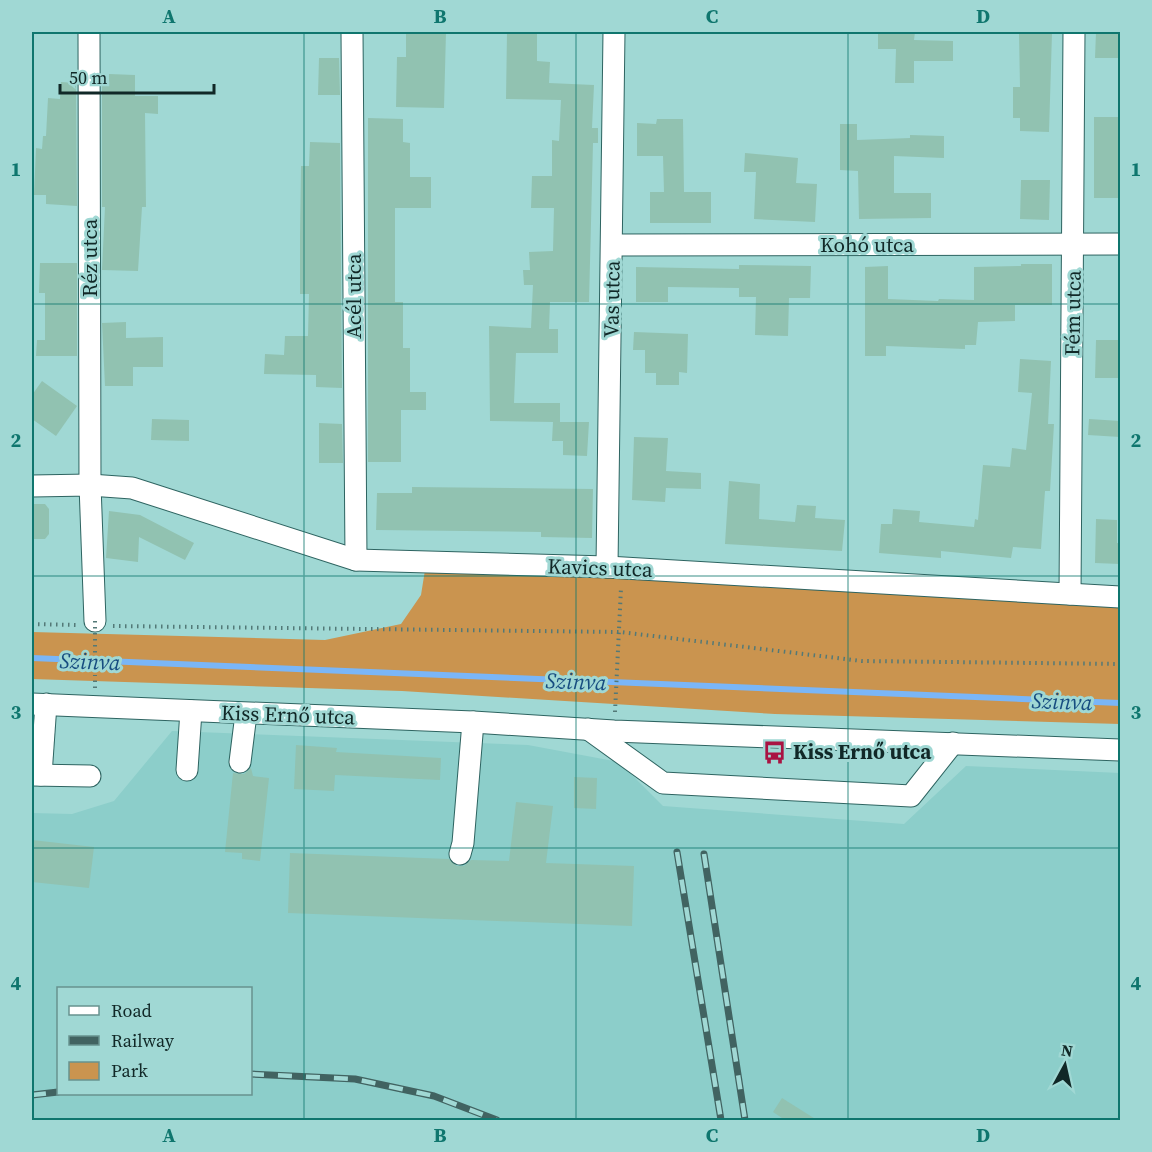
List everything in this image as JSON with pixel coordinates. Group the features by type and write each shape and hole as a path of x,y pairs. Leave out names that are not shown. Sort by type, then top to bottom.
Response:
{"street":[{"name":"Réz utca","path":"89,32 90,485 101,624"},
{"name":"Acél utca","path":"352,32 356,560"},
{"name":"Vas utca","path":"608,567 614,32"},
{"name":"Fém utca","path":"1070,594 1074,32"},
{"name":"Kohó utca","path":"613,245 1120,244"},
{"name":"Kavics utca","path":"32,486 90,485 132,488 356,560 608,567 1120,597"},
{"name":"Kiss Ernő utca","path":"39,704 1120,750"},
{"path":"39,704 36,775 90,776"},
{"path":"187,770 190,711"},
{"path":"240,762 246,714"},
{"path":"460,854 463,843 473,722"},
{"path":"588,729 663,783 911,796 953,743"}],"path":[{"path":"608,567 622,589 615,703"},
{"path":"32,624 620,632 862,661 1120,664"},
{"path":"95,675 101,624"}],"shaded area":[{"path":"172,731 528,745 619,762 663,806 904,824 966,766 1120,773 1120,1120 32,1120 32,813 72,814 114,801"}],"green space":[{"path":"425,570 710,581 1120,605 1120,724 775,714 402,691 32,679 32,632 325,640 401,624 421,595"}],"building":[{"path":"406,32 446,32 444,108 396,107 397,57 406,57"},
{"path":"507,32 537,32 537,61 550,62 549,83 594,85 592,128 598,128 598,143 593,143 589,302 550,302 549,329 558,329 558,353 516,353 514,403 560,403 560,422 589,422 587,456 563,455 563,441 552,441 553,422 490,421 489,326 531,328 533,285 524,285 523,270 530,270 529,252 553,251 554,208 531,208 532,176 552,176 552,140 559,141 561,100 506,99"},
{"path":"915,32 914,40 953,41 953,61 914,61 914,83 895,83 896,49 878,49 878,33"},
{"path":"1096,32 1120,32 1120,58 1095,58"},
{"path":"1052,33 1049,132 1020,131 1020,118 1013,118 1013,87 1020,87 1019,34"},
{"path":"319,58 339,58 340,95 318,95"},
{"path":"109,74 135,75 135,96 158,96 158,114 145,113 146,207 142,207 138,271 102,270 105,207 102,207 102,84 109,84"},
{"path":"61,82 76,83 77,206 46,204 46,195 34,195 36,148 42,149 43,136 46,136 48,98 60,99"},
{"path":"1094,117 1120,117 1120,198 1094,198"},
{"path":"368,118 403,119 403,142 410,143 410,177 431,177 431,208 395,208 395,302 403,302 403,348 410,348 410,392 426,392 426,410 401,410 401,462 368,462"},
{"path":"657,119 683,119 684,192 711,192 711,223 650,223 650,192 664,192 663,156 637,156 637,123 656,124"},
{"path":"840,124 857,124 857,140 910,138 910,135 944,136 944,158 894,156 894,193 931,193 931,218 859,219 858,171 840,170"},
{"path":"310,142 340,143 342,388 316,387 316,375 264,374 265,354 284,355 285,336 308,336 309,294 300,294 300,237 301,166 309,166"},
{"path":"745,153 798,158 796,183 817,184 815,222 754,219 756,172 744,172"},
{"path":"1021,180 1050,180 1049,220 1020,219"},
{"path":"40,263 77,263 77,356 36,356 37,340 45,340 45,293 39,293"},
{"path":"1021,264 1052,264 1052,305 1015,305 1015,321 978,322 976,345 965,345 965,349 886,346 886,356 865,356 865,267 888,266 888,299 938,301 939,299 974,300 974,267 1021,266"},
{"path":"739,265 811,266 810,298 789,298 788,336 755,335 756,297 739,297 739,288 668,287 668,302 636,302 636,267 739,269"},
{"path":"126,322 126,338 163,337 163,367 133,367 133,386 105,386 102,323"},
{"path":"634,332 688,334 687,373 679,372 679,385 656,385 656,373 645,373 645,350 633,350"},
{"path":"1096,340 1120,340 1120,378 1095,378"},
{"path":"1020,359 1051,361 1048,424 1054,424 1050,491 1045,491 1041,549 1013,547 1011,558 941,551 941,558 879,553 881,524 892,524 893,509 920,511 919,522 974,527 975,519 978,520 983,465 1010,467 1012,448 1026,450 1032,393 1018,392"},
{"path":"42,381 77,406 56,436 32,419 32,395"},
{"path":"152,419 189,420 189,441 151,440"},
{"path":"1089,419 1120,421 1120,437 1088,435"},
{"path":"319,423 342,424 343,463 319,463"},
{"path":"634,437 668,438 666,471 701,473 701,489 666,488 665,502 632,500"},
{"path":"729,481 760,484 759,519 795,522 797,505 816,506 815,518 845,520 842,551 725,544"},
{"path":"412,487 593,489 592,538 541,537 541,532 376,530 377,493 412,493"},
{"path":"32,504 45,504 49,509 49,534 45,539 32,539"},
{"path":"109,511 140,515 194,543 185,560 139,537 138,562 106,558"},
{"path":"1096,519 1117,520 1120,564 1095,563"},
{"path":"296,745 337,748 336,752 441,758 440,780 335,775 334,791 294,789"},
{"path":"251,768 253,776 269,778 260,861 242,859 242,853 225,852 233,773 244,774"},
{"path":"574,777 597,778 596,809 574,808"},
{"path":"516,802 553,806 546,863 634,866 632,926 288,913 290,853 449,859 457,866 464,866 471,860 509,861"},
{"path":"32,840 94,847 89,888 32,882"},
{"path":"782,1098 817,1120 785,1120 773,1112"}],"waterway":[{"name":"Szinva","path":"32,658 1120,703"}],"railway":[{"path":"677,852 721,1120"},
{"path":"704,854 745,1120"},
{"path":"252,1074 355,1079 434,1096 497,1120"},
{"path":"32,1095 57,1092"}],"place":[{"name":"Kiss Ernő utca","path":"775,752"}]}
